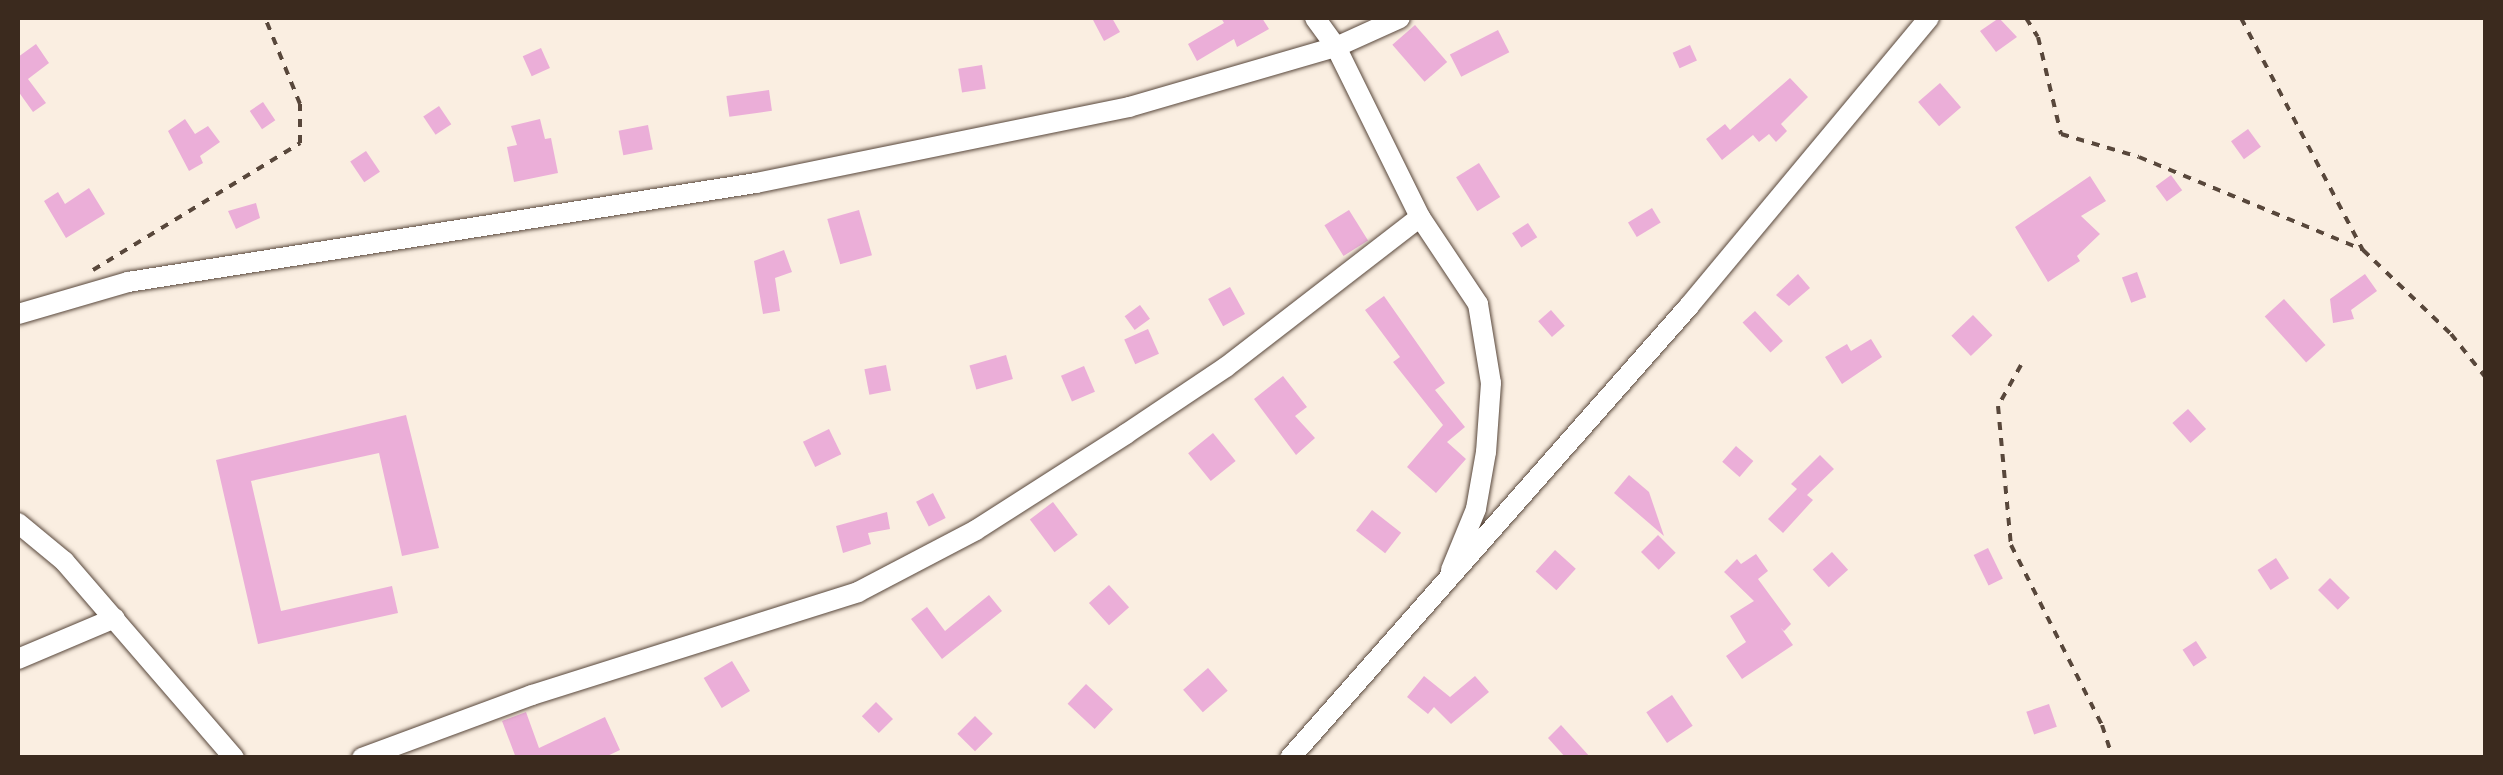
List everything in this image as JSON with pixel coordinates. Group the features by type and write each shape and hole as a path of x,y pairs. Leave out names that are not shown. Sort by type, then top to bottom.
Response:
{"street":[{"path":"1316,18 1336,47 1420,217 1478,304 1492,383 1476,509 1444,586"},
{"path":"18,314 128,282 588,211 901,154 1129,107 1336,47 1400,18"},
{"path":"1290,758 1690,306 1929,18"},
{"path":"362,758 532,694 858,592 976,530 1140,424 1226,366 1420,217"},
{"path":"18,523 64,562 234,758"},
{"path":"18,659 115,618"}],"path":[{"path":"83,276 300,143 300,104 264,18"},
{"path":"2026,18 2038,37 2061,134 2139,157 2363,250"},
{"path":"2240,18 2363,250 2452,334 2486,378"},
{"path":"2021,365 1998,406 2011,544 2102,724 2113,758"}],"building":[{"path":"1092,18 1112,18 1120,32 1104,41"},
{"path":"1221,18 1262,18 1269,29 1237,47 1234,39 1197,61 1188,44 1224,23"},
{"path":"1999,18 2017,37 1996,52 1980,31"},
{"path":"1415,25 1447,62 1425,82 1392,45"},
{"path":"1498,30 1509,52 1461,77 1450,55"},
{"path":"36,44 49,63 28,79 46,103 33,112 18,91 18,57"},
{"path":"1690,45 1697,61 1680,68 1673,53"},
{"path":"541,48 550,68 532,76 523,56"},
{"path":"982,65 986,89 962,92 958,69"},
{"path":"1790,78 1808,97 1781,124 1787,131 1776,142 1769,134 1759,142 1753,135 1722,160 1706,139 1725,124 1730,130"},
{"path":"1940,83 1961,107 1939,126 1918,102"},
{"path":"769,90 772,111 729,117 726,96"},
{"path":"263,102 275,120 262,129 250,111"},
{"path":"439,106 451,124 436,135 423,117"},
{"path":"185,119 195,134 208,126 220,142 200,156 203,163 189,171 168,131"},
{"path":"540,119 545,139 551,138 558,173 514,182 507,147 517,145 511,126"},
{"path":"648,125 653,150 623,155 619,131"},
{"path":"2248,129 2261,147 2244,159 2231,141"},
{"path":"366,151 380,172 364,182 350,162"},
{"path":"1479,163 1500,197 1477,211 1456,177"},
{"path":"2171,175 2182,190 2167,202 2156,186"},
{"path":"2090,176 2106,201 2081,216 2100,234 2077,256 2080,261 2048,282 2015,227"},
{"path":"89,188 105,214 66,238 44,201 58,192 65,204"},
{"path":"256,203 260,218 236,229 228,211"},
{"path":"1652,208 1661,223 1637,237 1628,222"},
{"path":"859,210 872,255 840,264 827,219"},
{"path":"1349,210 1368,241 1343,256 1324,225"},
{"path":"1528,223 1537,237 1521,248 1512,233"},
{"path":"784,250 792,272 775,278 780,311 763,314 754,261"},
{"path":"2137,272 2146,297 2131,303 2122,277"},
{"path":"1798,274 1810,288 1789,306 1776,295"},
{"path":"2365,274 2377,291 2351,310 2354,319 2333,323 2330,299"},
{"path":"1230,287 1245,314 1223,326 1208,299"},
{"path":"1384,296 1445,383 1435,390 1465,427 1447,442 1466,459 1436,493 1407,467 1443,425 1393,362 1400,357 1365,310"},
{"path":"2284,299 2325,345 2306,362 2265,316"},
{"path":"1140,305 1150,319 1135,330 1125,316"},
{"path":"1551,310 1565,326 1552,337 1538,321"},
{"path":"1755,311 1783,341 1771,353 1743,323"},
{"path":"1973,315 1992,335 1971,356 1951,336"},
{"path":"1148,329 1159,354 1135,364 1124,340"},
{"path":"1871,339 1882,357 1842,384 1825,357 1847,344 1851,351"},
{"path":"1006,355 1013,379 976,390 969,365"},
{"path":"886,365 891,391 869,395 864,369"},
{"path":"1084,366 1095,392 1072,402 1061,376"},
{"path":"1283,376 1307,407 1295,416 1315,438 1296,455 1254,399"},
{"path":"2188,409 2206,429 2190,443 2172,423"},
{"path":"406,415 439,548 402,556 379,453 251,481 281,611 392,586 398,613 258,644 216,460"},
{"path":"829,429 841,454 815,467 803,442"},
{"path":"1213,433 1236,461 1211,481 1188,453"},
{"path":"1736,446 1753,461 1740,477 1722,462"},
{"path":"1820,455 1834,469 1807,495 1813,500 1783,533 1768,519 1797,489 1791,484"},
{"path":"1629,475 1649,492 1664,536 1614,493"},
{"path":"933,493 946,518 929,527 916,502"},
{"path":"1053,502 1078,535 1055,552 1030,519"},
{"path":"1372,510 1401,533 1385,553 1356,530"},
{"path":"887,512 890,529 868,533 871,544 843,553 836,526"},
{"path":"1658,535 1676,553 1659,570 1641,552"},
{"path":"1988,548 2003,579 1989,586 1974,555"},
{"path":"1555,550 1576,569 1556,590 1536,572"},
{"path":"1832,552 1848,570 1829,587 1813,569"},
{"path":"1756,554 1768,571 1758,579 1791,624 1784,631 1781,628 1793,645 1742,679 1726,656 1746,642 1730,616 1754,601 1724,572 1737,559 1741,564"},
{"path":"2276,558 2289,578 2271,590 2258,570"},
{"path":"2330,578 2350,598 2338,610 2318,590"},
{"path":"1109,585 1129,607 1109,625 1089,603"},
{"path":"989,595 1002,611 942,659 911,619 927,607 945,631"},
{"path":"2196,641 2207,658 2193,666 2183,650"},
{"path":"732,661 750,691 722,708 704,678"},
{"path":"1208,668 1228,691 1203,712 1183,690"},
{"path":"1424,676 1450,697 1475,676 1489,692 1451,724 1434,707 1428,714 1407,697"},
{"path":"1086,684 1113,709 1095,729 1068,704"},
{"path":"1672,695 1693,726 1667,743 1646,712"},
{"path":"876,702 893,719 879,733 862,716"},
{"path":"2049,704 2057,727 2034,735 2026,712"},
{"path":"526,712 539,748 605,717 620,750 603,758 516,758 502,721"},
{"path":"975,716 993,734 975,751 957,734"},
{"path":"1561,725 1591,758 1566,758 1548,738"}]}
